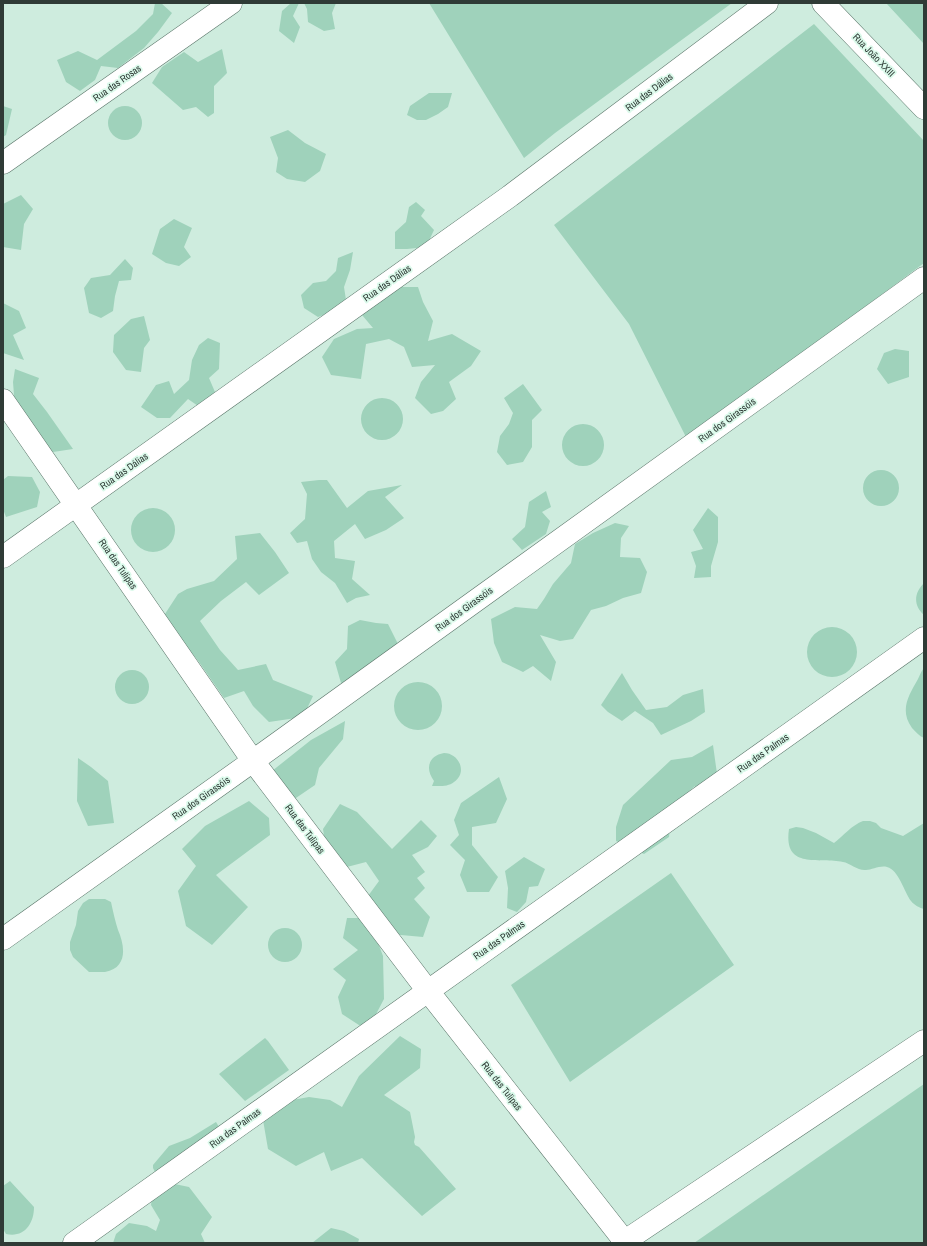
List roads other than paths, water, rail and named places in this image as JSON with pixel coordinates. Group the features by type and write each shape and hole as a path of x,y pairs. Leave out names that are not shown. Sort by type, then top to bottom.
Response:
{"street":[{"name":"Rua das Rosas","path":"3,163 231,3"},
{"name":"Rua das Dálias","path":"3,557 510,196 767,3"},
{"name":"Rua João XXIII","path":"823,3 924,108"},
{"name":"Rua dos Girassóis","path":"3,939 924,278"},
{"name":"Rua das Tulipas","path":"3,400 253,760 428,991 624,1242"},
{"name":"Rua das Palmas","path":"74,1243 924,638"},
{"path":"624,1242 924,1041"}]}
